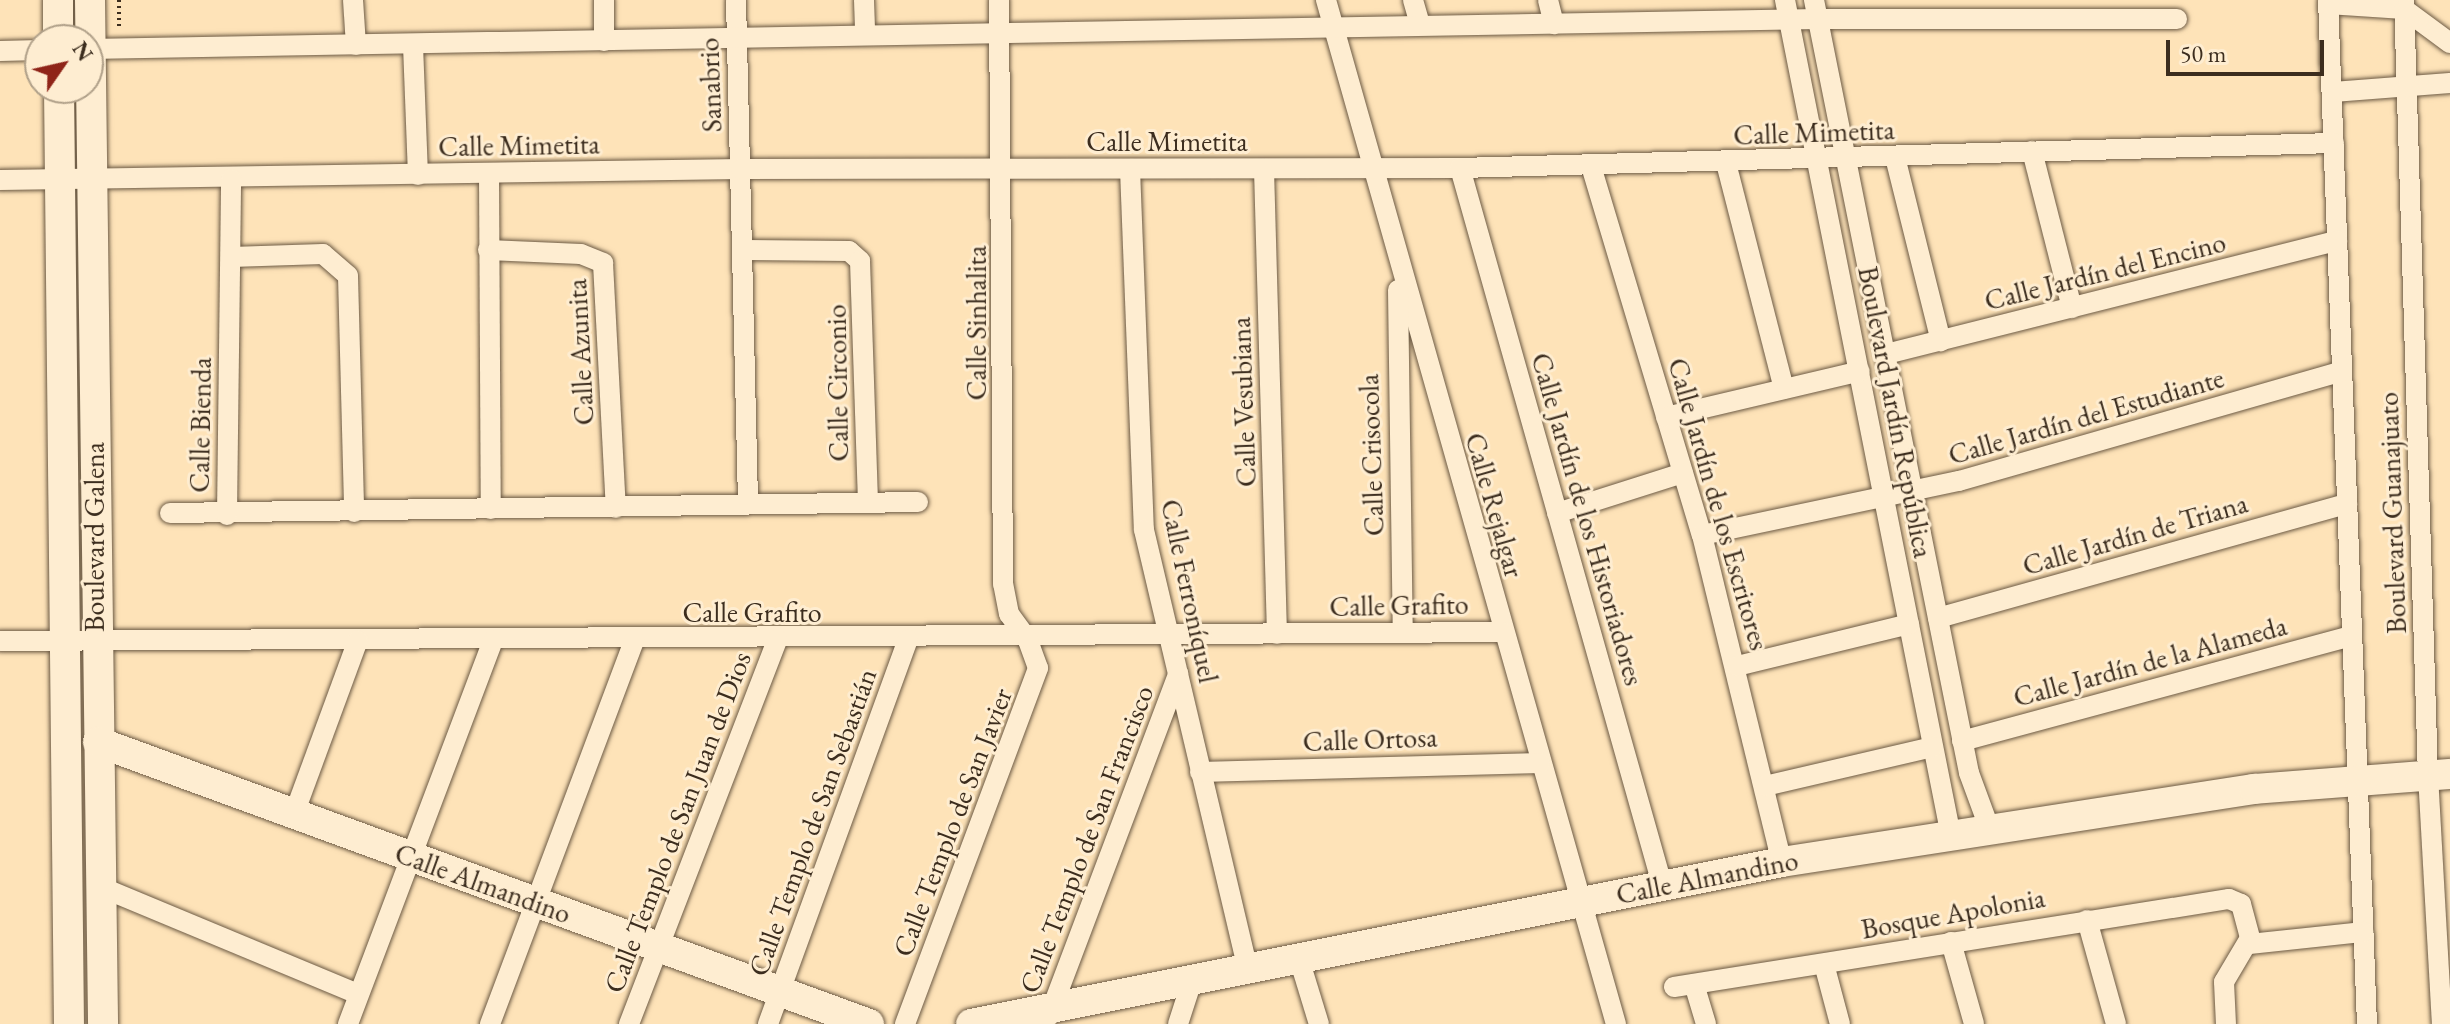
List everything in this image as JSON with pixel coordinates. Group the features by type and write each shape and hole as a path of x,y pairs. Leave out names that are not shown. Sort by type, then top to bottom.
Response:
{"street":[{"path":"58,0 58,24"},
{"name":"Boulevard Galena","path":"90,0 95,24"},
{"path":"353,0 356,45"},
{"path":"604,0 604,41"},
{"name":"Sanabrio","path":"736,0 741,169"},
{"path":"864,0 865,34"},
{"name":"Calle Sinhalita","path":"999,0 1004,169 1003,584 1009,614 1028,640"},
{"name":"Calle Rejalgar","path":"1326,0 1399,276 1616,1024"},
{"path":"1413,0 1420,25"},
{"path":"1548,0 1554,24"},
{"path":"1902,18 1916,0"},
{"path":"2328,2 2404,4 2450,43"},
{"name":"Boulevard Guanajuato","path":"2328,2 2367,1024"},
{"name":"Boulevard Guanajuato","path":"2404,4 2439,774 2445,1018"},
{"path":"104,49 865,34 999,36 1554,24 1816,9 1902,18 2123,10 2177,19"},
{"name":"Boulevard Jardín República","path":"1816,9 1962,741 1990,830"},
{"name":"Boulevard Jardín República","path":"1787,10 1951,836"},
{"path":"413,45 418,175"},
{"path":"0,51 24,50"},
{"path":"2333,92 2450,83"},
{"name":"Boulevard Galena","path":"59,104 69,1024"},
{"name":"Boulevard Galena","path":"97,104 93,176 94,641 103,1024"},
{"name":"Calle Mimetita","path":"0,180 93,176 231,179 741,169 1591,166 2334,143"},
{"path":"2032,151 2072,308"},
{"path":"1895,157 1941,341"},
{"path":"1726,163 1784,389"},
{"name":"Calle Jardín de los Escritores","path":"1591,166 1702,535 1737,666 1782,862"},
{"name":"Calle Jardín de los Historiadores","path":"1460,168 1662,884"},
{"path":"741,169 746,250 748,503"},
{"name":"Calle Ferroníquel","path":"1130,169 1141,495 1200,772 1248,971"},
{"name":"Calle Vesubiana","path":"1264,169 1277,634"},
{"path":"489,173 491,509 616,508"},
{"name":"Calle Bienda","path":"231,179 227,515 491,509"},
{"name":"Calle Jardín del Encino","path":"1886,354 2337,241"},
{"name":"Calle Azunita","path":"488,250 581,254 603,263 616,508"},
{"name":"Calle Circonio","path":"616,508 868,502 860,261 849,251 746,250"},
{"path":"231,257 323,254 348,276 354,512"},
{"name":"Calle Crisocola","path":"1399,276 1394,337 1403,633"},
{"path":"1666,417 1860,371"},
{"name":"Calle Jardín del Estudiante","path":"1702,535 1914,493 2342,371"},
{"path":"1557,513 1683,473"},
{"path":"868,502 918,502"},
{"name":"Calle Jardín de Triana","path":"1938,618 2347,504"},
{"path":"170,513 227,515"},
{"path":"1737,666 1909,624"},
{"name":"Calle Grafito","path":"0,641 1028,640 1503,632"},
{"name":"Calle Jardín de la Alameda","path":"1962,741 2352,636"},
{"path":"294,814 358,640"},
{"path":"348,1024 493,640"},
{"path":"490,1024 634,640"},
{"name":"Calle Templo de San Juan de Dios","path":"629,1024 777,640"},
{"name":"Calle Templo de San Sebastián","path":"768,1024 908,640"},
{"name":"Calle Templo de San Javier","path":"905,1024 1035,685 1038,668 1028,640"},
{"name":"Calle Templo de San Francisco","path":"1049,1016 1178,674"},
{"name":"Calle Almandino","path":"98,742 869,1024"},
{"path":"1765,786 1933,747"},
{"name":"Calle Ortosa","path":"1200,772 1540,763"},
{"name":"Calle Almandino","path":"971,1024 1049,1016 1192,981 1300,962 1662,884 1782,862 2254,789 2439,774"},
{"path":"101,887 358,994"},
{"name":"Bosque Apolonia","path":"1706,1024 1684,985 2222,900 2241,904 2250,944"},
{"path":"2087,920 2116,1024"},
{"path":"2226,1024 2224,982 2250,944 2363,932"},
{"path":"1951,942 1974,1024"},
{"path":"1300,962 1319,1024"},
{"path":"1824,964 1840,1024"},
{"path":"1178,1024 1192,981"}],"path":[{"path":"104,39 119,0"}]}
